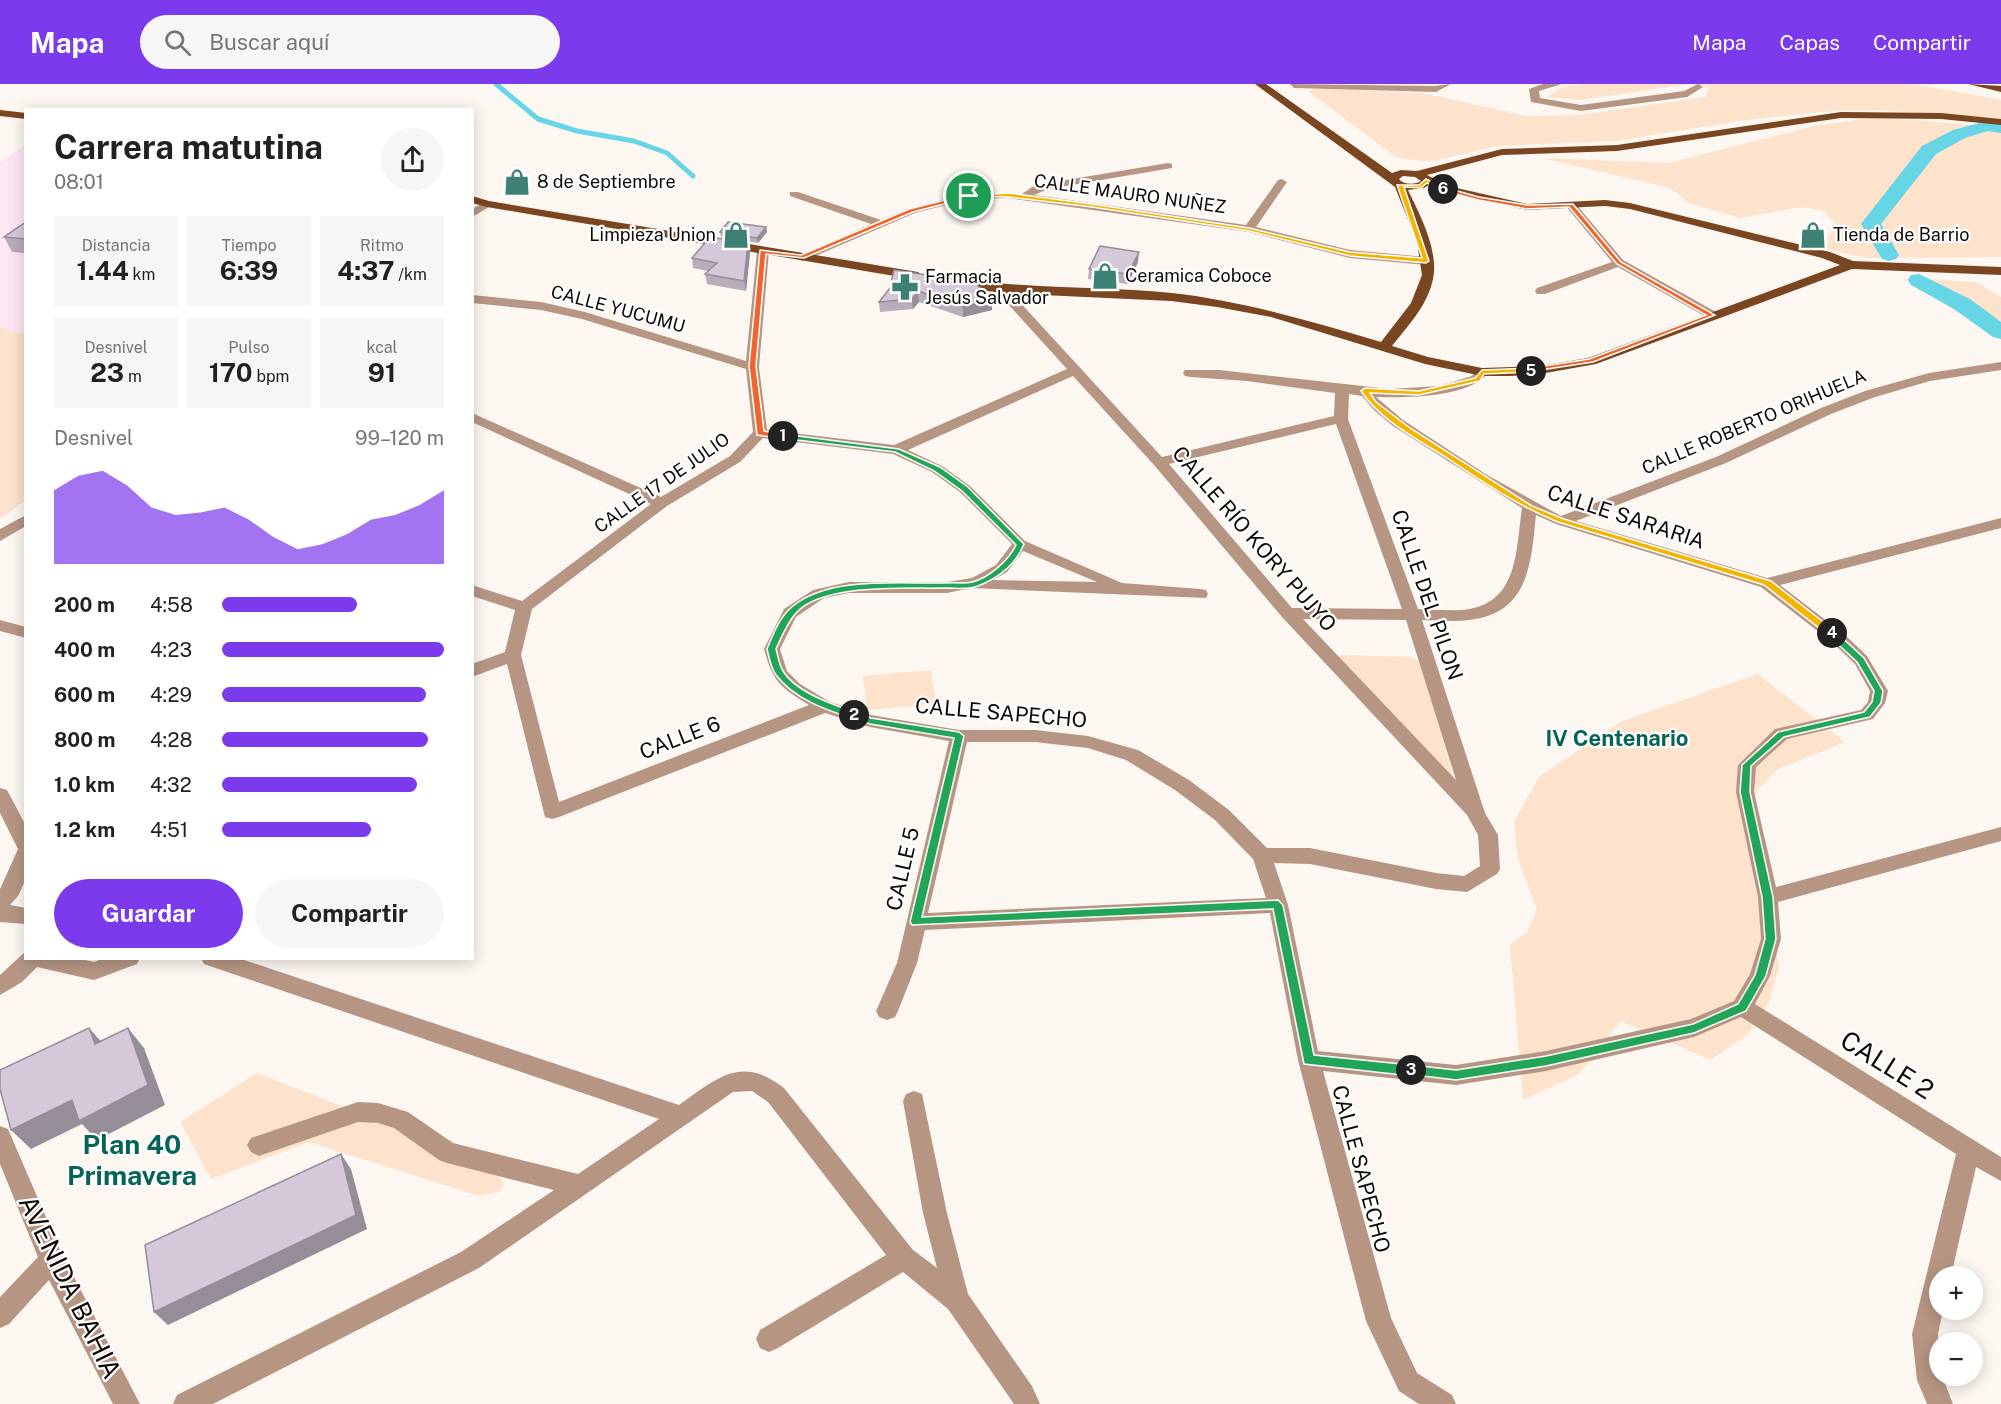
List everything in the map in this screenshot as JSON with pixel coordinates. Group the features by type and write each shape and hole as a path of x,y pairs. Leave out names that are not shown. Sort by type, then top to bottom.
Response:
{"main road":[{"path":"1260,84 1396,182 1421,186 1419,176"},
{"path":"1278,84 1366,146"},
{"path":"1973,84 2001,89"},
{"path":"0,113 24,116"},
{"path":"1384,347 1407,318 1428,276 1426,261 1396,182 1401,173 1419,176 1509,151 1617,148 1841,115 1941,116 2001,122"},
{"path":"1386,159 1444,189 1513,205 1527,207 1605,203 1630,206 1826,255 1851,265 2001,271"},
{"path":"474,200 487,204 763,251 1001,289 1171,297 1217,303 1273,314 1425,360 1482,372 1540,370 1591,361 1851,265"}],"street":[{"path":"1294,85 1436,90 1446,84"},
{"path":"1557,84 1534,88 1534,100 1581,108 1687,94 1698,87"},
{"path":"1024,197 1036,189 1048,186 1168,166"},
{"path":"1249,230 1282,182"},
{"path":"794,194 879,223"},
{"name":"CALLE MAURO NUÑEZ","path":"802,257 911,211 969,196 1024,197 1249,230 1350,254 1426,261"},
{"path":"474,213 487,204"},
{"path":"1571,205 1619,263 1712,315"},
{"name":"CALLE 17 DE JULIO","path":"524,607 662,503 735,459 760,433 752,366 763,251"},
{"path":"1541,291 1619,263"},
{"name":"CALLE RÍO KORY PUJYO","path":"1001,289 1159,462 1288,613 1476,814"},
{"name":"CALLE YUCUMU","path":"474,299 541,306 585,316 752,366"},
{"name":"CALLE ROBERTO ORIHUELA","path":"1561,520 1721,460 1826,411 1870,394 1929,377 2001,366"},
{"path":"897,450 1075,370"},
{"path":"1190,373 1229,373 1342,390 1419,393 1477,379 1482,372"},
{"name":"CALLE DEL PILON","path":"1342,390 1341,418 1412,614 1476,814"},
{"name":"CALLE SARARIA","path":"1365,391 1374,404 1408,429 1529,508 1561,520 1767,583"},
{"path":"474,418 662,503"},
{"path":"1159,462 1341,418"},
{"path":"760,433 897,450 937,469 965,489 1020,544 1125,588 1200,594"},
{"path":"1288,613 1469,615 1497,606 1510,593 1519,575 1529,508"},
{"path":"0,536 24,520"},
{"path":"1767,583 2001,524"},
{"path":"975,585 1002,568 1016,554 1020,544"},
{"path":"1309,1060 1456,1075 1546,1061 1694,1028 1742,1008 1760,976 1771,939 1768,897 1745,792 1747,765 1781,734 1867,715 1876,703 1879,691 1860,660 1839,639 1767,583"},
{"name":"CALLE SAPECHO","path":"1125,588 975,585 843,588 812,598 794,609 782,625 771,649 778,673 794,688 824,705 870,721 959,736 1035,736 1088,742 1132,755 1222,815 1262,855 1278,905 1309,1060 1379,1321 1408,1382 1443,1404"},
{"path":"474,591 524,607 513,655 474,670"},
{"path":"0,625 24,632"},
{"name":"CALLE 6","path":"513,655 552,812 824,705"},
{"name":"CALLE 5","path":"887,1011 907,963 959,736"},
{"path":"0,795 24,841"},
{"path":"1262,855 1311,856 1436,881 1467,884 1490,869 1488,835 1476,814"},
{"path":"1768,897 2001,834"},
{"path":"0,903 11,890 24,858"},
{"path":"916,922 1278,905"},
{"path":"0,914 24,916"},
{"path":"0,987 32,960"},
{"path":"43,960 94,971 124,960"},
{"path":"216,960 681,1116"},
{"name":"CALLE 2","path":"1742,1008 2001,1170"},
{"path":"186,1404 470,1260 727,1084 747,1078 763,1085 776,1095 903,1258 957,1300 1027,1404"},
{"path":"914,1101 935,1213 957,1300"},
{"path":"259,1145 358,1112 378,1113 399,1119 447,1152 581,1186"},
{"name":"AVENIDA BAHIA","path":"0,1136 52,1260 127,1404"},
{"path":"1940,1404 1930,1380 1924,1334 1968,1150"},
{"path":"769,1339 903,1258"},
{"path":"0,1315 52,1260"}],"shaded area":[{"path":"1587,84 1689,84 1581,100 1547,97 1562,87"},
{"path":"1696,84 1913,84 2001,100 2001,119 1880,110 1832,111 1746,120 1616,141 1497,146 1434,161 1422,161 1396,157 1308,91 1321,89 1422,93 1526,116 1580,115 1705,97 1709,88"},
{"path":"1865,119 1916,120 2001,128 2001,257 1866,258 1820,248 1837,225 1822,210 1801,207 1740,218 1689,203 1670,188 1542,158 1669,163 1814,126"},
{"path":"24,147 24,334 0,328 0,162"},
{"path":"1904,278 1976,282 2001,297 2001,340"},
{"path":"0,328 24,334 24,502 0,519"},
{"path":"1341,655 1412,657 1421,664 1453,775 1435,778 1333,662"},
{"path":"931,670 936,704 867,710 863,676"},
{"path":"1758,674 1845,742 1778,769 1756,792 1755,827 1779,967 1769,1002 1748,1034 1711,1060 1621,1021 1579,1074 1523,1100 1510,945 1527,932 1537,910 1518,859 1514,821 1540,776 1622,721"},
{"path":"257,1073 492,1165 504,1184 499,1192 479,1196 309,1142 211,1179 180,1122"}],"building":[{"path":"728,222 766,227 757,238 720,232"},
{"path":"24,223 24,239 4,237"},
{"path":"710,237 748,243 744,281 705,274 717,263 692,258"},
{"path":"1100,246 1139,252 1128,274 1089,269"},
{"path":"894,270 974,282 992,300 963,307 918,291 912,299 879,302 894,283 891,282"},
{"path":"89,1028 95,1044 128,1028 148,1085 79,1121 72,1100 11,1130 0,1089 0,1070"},
{"path":"341,1154 356,1215 154,1312 145,1245"}],"waterway":[{"path":"496,84 538,119 577,131 634,141 667,153 693,176"},
{"path":"1889,255 1871,224 1929,150 1959,134 1987,126 2001,128"},
{"path":"1919,280 1962,304 2001,332"}],"place":[{"name":"8 de Septiembre","path":"517,182"},
{"name":"Limpieza Union","path":"736,235"},
{"name":"Tienda de Barrio","path":"1813,235"},
{"name":"Ceramica Coboce","path":"1105,276"},
{"name":"Farmacia Jesús Salvador","path":"905,287"}],"district":[{"name":"IV Centenario","path":"1617,738"},
{"name":"Plan 40 Primavera","path":"132,1160"}],"route":[{"path":"1426,181 1444,189 1513,205 1527,207 1571,205 1619,263 1712,315 1591,361 1540,370 1482,372 1477,379 1419,393 1365,391 1374,404 1408,429 1529,508 1561,520 1767,583 1839,639 1860,660 1872,679 1879,691 1876,703 1867,715 1781,734 1747,765 1745,792 1768,897 1771,939 1760,976 1742,1008 1694,1028 1546,1061 1456,1075 1309,1060 1278,905 916,922 959,736 870,721 824,705 794,688 778,673 771,649 782,625 794,609 812,598 843,588 975,585 1002,568 1016,554 1020,544 965,489 937,469 897,450 760,433 752,366 763,251 802,257 911,211 969,196 1008,195 1092,206 1249,230 1350,254 1426,261 1400,185 1411,188 1424,185 1426,181"}]}
